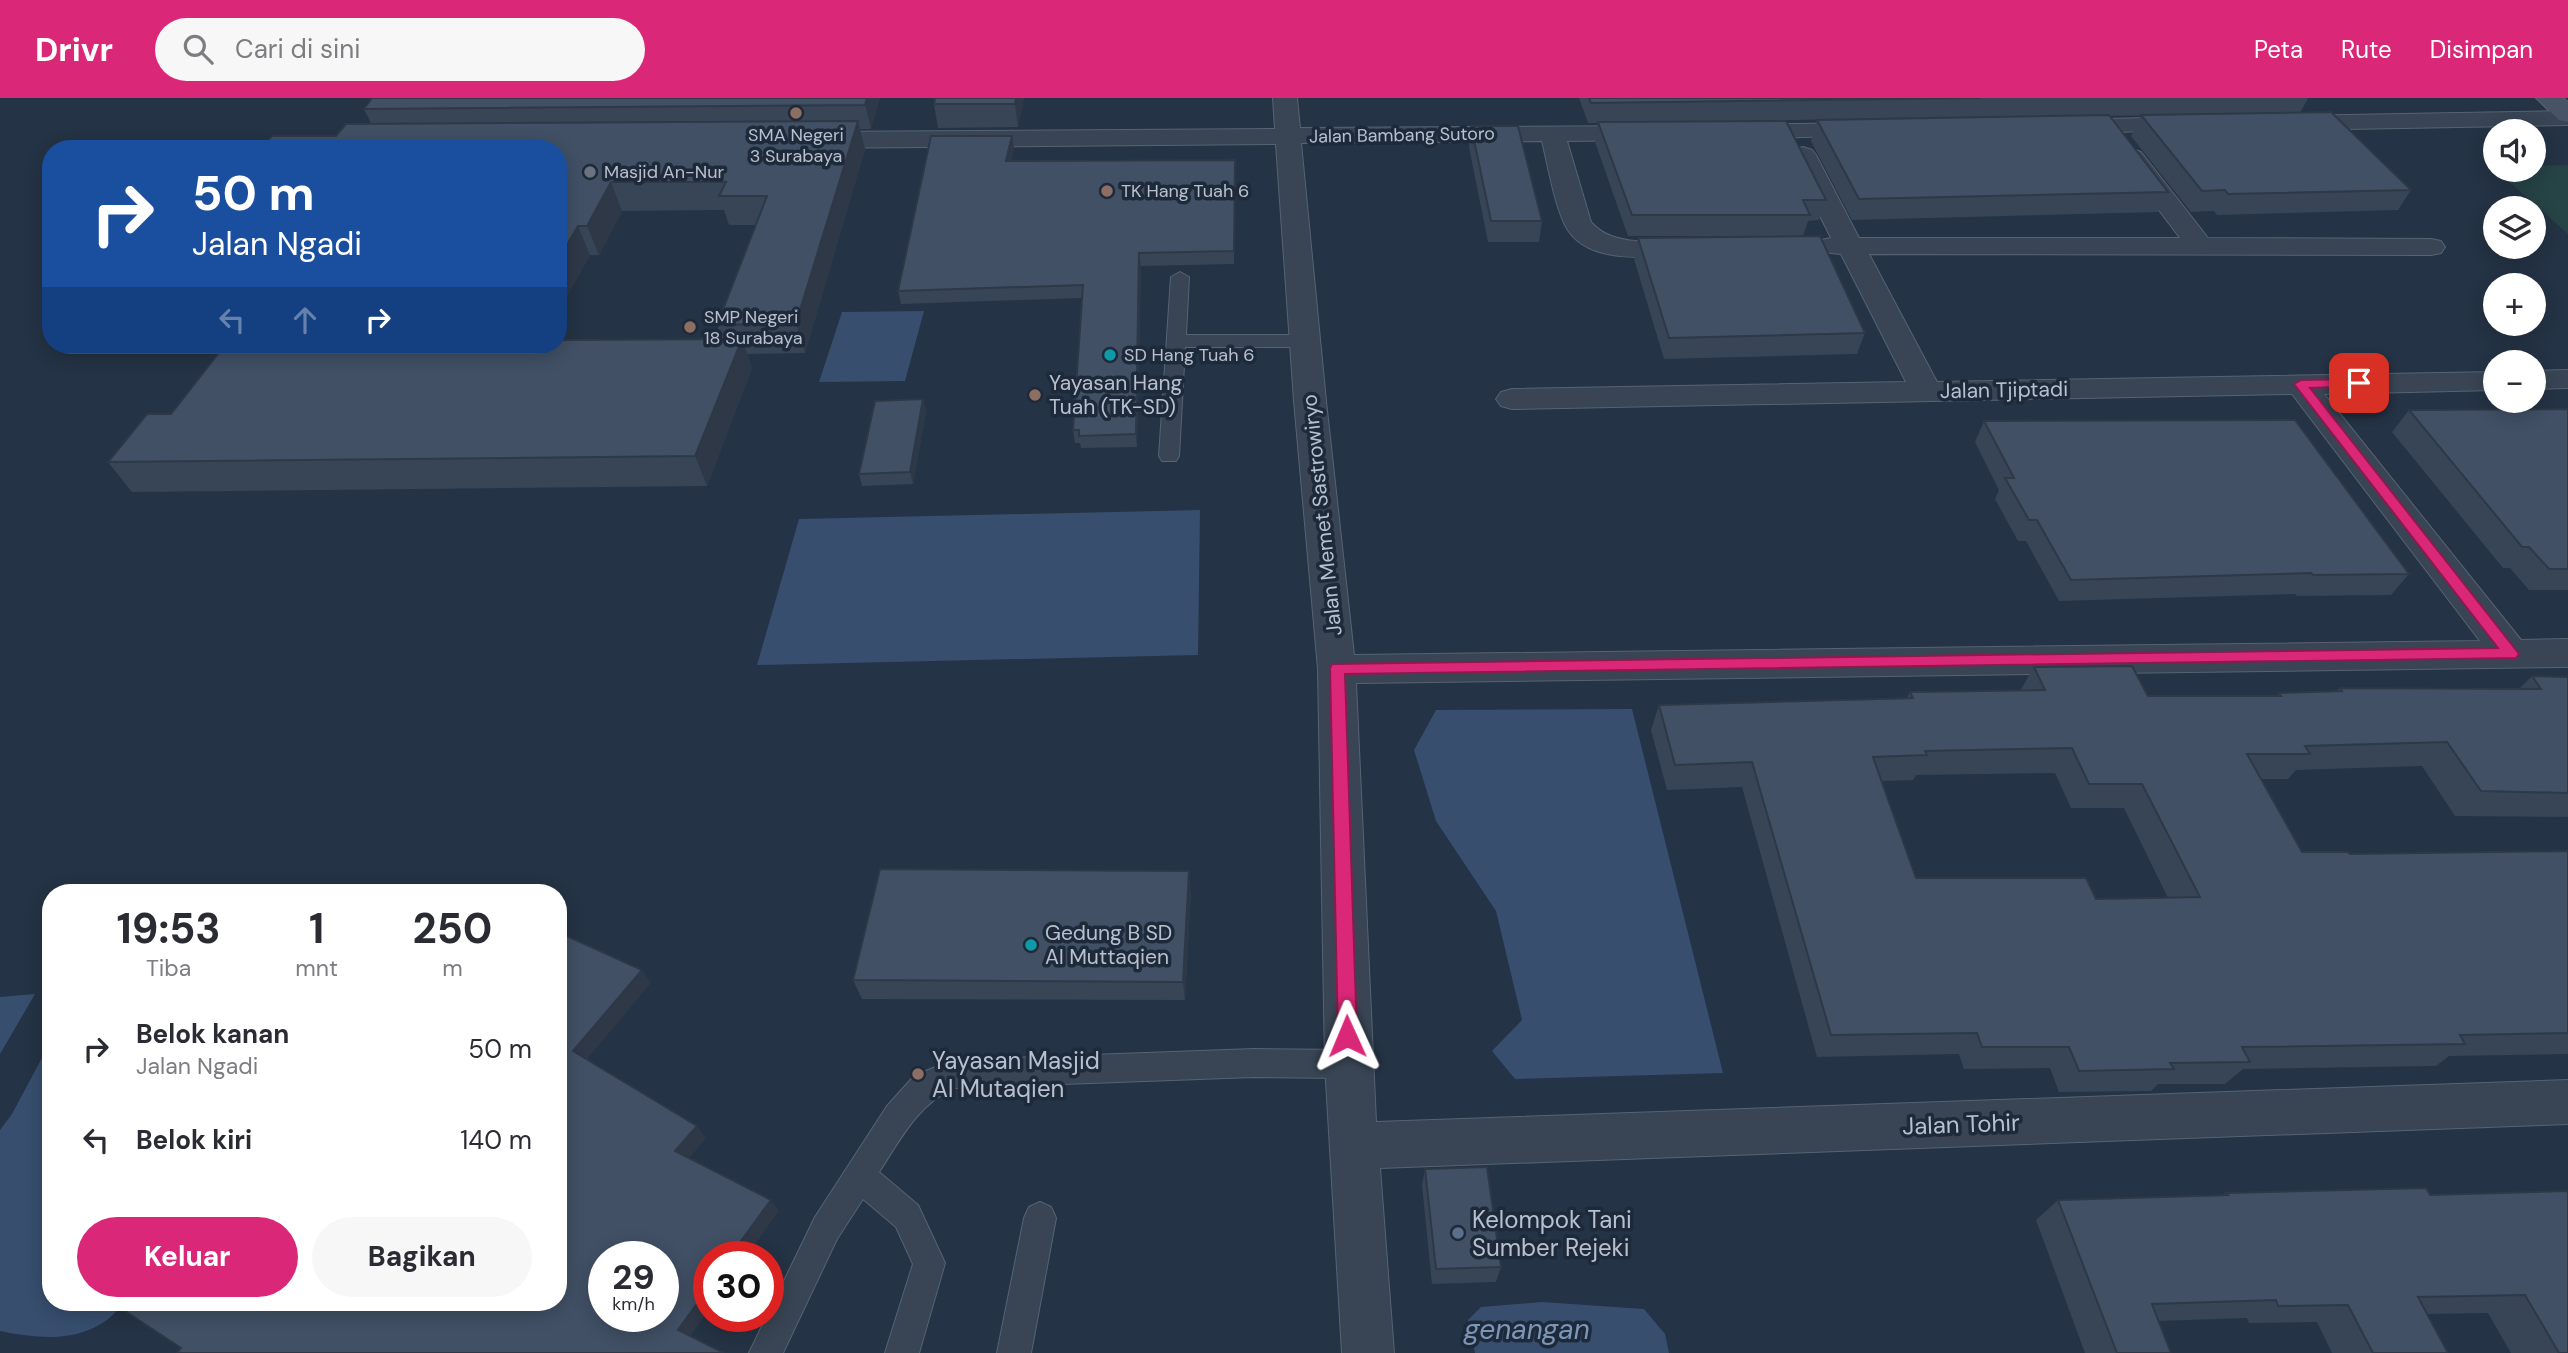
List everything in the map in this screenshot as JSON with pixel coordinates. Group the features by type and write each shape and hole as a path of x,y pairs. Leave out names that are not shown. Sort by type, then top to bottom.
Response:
{"main road":[{"path":"2547,98 2568,116"}],"street":[{"name":"Jalan Memet Sastrowiryo","path":"1284,98 1337,668 1348,1064 1368,1353"},
{"path":"2260,123 2568,116"},
{"path":"2039,127 2218,124"},
{"path":"2108,126 2199,244"},
{"path":"1712,132 1888,130"},
{"path":"1791,131 1840,233 1851,246 1926,391"},
{"name":"Jalan Bambang Sutoro","path":"789,140 1672,132"},
{"path":"1552,134 1577,224 1584,235 1600,243 1633,248 1715,247"},
{"path":"1810,246 2199,244 2431,247"},
{"path":"2546,380 2568,379"},
{"name":"Jalan Tjiptadi","path":"1512,399 2483,381"},
{"path":"2301,384 2511,654"},
{"path":"1337,668 2568,653"},
{"name":"Jalan Tohir","path":"1354,1146 2568,1102"}],"lane":[{"path":"1169,456 1180,277"},
{"path":"1176,341 1305,341"},
{"path":"766,1353 826,1228 898,1116 925,1086 952,1074 1254,1063 1348,1064"},
{"path":"859,1175 906,1216 929,1262 902,1353"},
{"path":"1014,1353 1040,1218"}],"green space":[{"path":"2568,165 2568,234 2546,214 2546,196 2525,196 2510,182 2546,182 2546,166"}],"water":[{"path":"924,311 905,381 819,382 842,312"},
{"path":"1200,510 1198,655 757,665 799,519"},
{"path":"1632,709 1723,1073 1515,1079 1492,1051 1522,1020 1496,911 1436,821 1414,750 1436,710"},
{"path":"35,994 0,1054 0,997"},
{"path":"42,1058 42,1311 116,1311 99,1325 84,1332 52,1337 0,1331 0,1130 12,1114"},
{"name":"genangan","path":"1542,1302 1644,1309 1665,1334 1669,1353 1475,1353 1468,1320 1481,1307"}],"building":[{"path":"372,98 867,98 865,105 364,109"},
{"path":"935,98 1016,98 1015,104 934,104"},
{"path":"1589,98 1981,98 1591,103"},
{"path":"2331,112 2411,190 2228,194 2225,190 2202,191 2141,115"},
{"path":"2109,115 2168,192 1859,199 1817,120"},
{"path":"858,121 796,323 717,325 767,196 719,196 726,182 611,182 587,226 578,226 567,245 567,140 268,140 272,136 336,136 346,124"},
{"path":"1786,121 1826,200 1803,200 1810,215 1632,215 1598,122"},
{"path":"1471,126 1518,126 1542,221 1491,221"},
{"path":"931,136 1012,136 1006,161 1235,160 1234,251 1139,253 1136,434 1079,436 1079,430 1073,430 1083,285 898,291"},
{"path":"1820,236 1865,333 1669,338 1638,238"},
{"path":"742,339 695,456 108,462 147,414 171,414 218,354 567,354 567,340"},
{"path":"923,399 910,472 859,474 875,401"},
{"path":"2546,409 2568,409 2568,569 2549,569 2529,547 2522,547 2409,410 2546,413"},
{"path":"2295,420 2409,574 2311,573 2071,580 2037,520 2029,520 2005,478 2014,478 1984,421"},
{"path":"2132,666 2148,696 2281,696 2279,693 2342,691 2340,688 2541,689 2532,676 2568,677 2568,793 2481,791 2447,742 2305,746 2310,754 2247,754 2302,852 2350,854 2568,851 2568,1033 2460,1035 2465,1044 2242,1047 2250,1062 2170,1063 2174,1069 2079,1071 2069,1047 1982,1047 1977,1033 1831,1035 1752,762 1675,765 1659,705 1913,698 1910,692 2045,690 2034,667","holes":["2072,748 2089,784 2142,784 2200,897 2096,899 2086,878 1916,878 1873,757 1927,755 1925,751"]},
{"name":"Gedung B SD Al Muttaqien","path":"880,869 1189,871 1183,982 853,980"},
{"path":"567,936 642,970 573,1051 697,1126 675,1151 771,1200 741,1241 693,1241 693,1309 679,1329 679,1241 588,1241 588,1332 679,1330 724,1353 177,1353 181,1348 125,1311 567,1311"},
{"name":"Kelompok Tani Sumber Rejeki","path":"1487,1167 1501,1267 1436,1269 1425,1169"},
{"path":"2426,1188 2430,1195 2568,1191 2568,1353 2559,1353 2525,1295 2418,1297 2448,1353 2373,1353 2348,1305 2278,1306 2276,1300 2152,1304 2171,1353 2117,1353 2058,1200 2228,1195 2226,1193"}],"place":[{"name":"SMA Negeri 3 Surabaya","path":"796,113"},
{"name":"Masjid An-Nur","path":"590,172"},
{"name":"TK Hang Tuah 6","path":"1107,191"},
{"name":"SMP Negeri 18 Surabaya","path":"690,327"},
{"name":"SD Hang Tuah 6","path":"1110,355"},
{"name":"Yayasan Hang Tuah (TK-SD)","path":"1035,395"},
{"name":"Gedung B SD Al Muttaqien","path":"1031,945"},
{"name":"Yayasan Masjid Al Mutaqien","path":"918,1074"},
{"name":"Kelompok Tani Sumber Rejeki","path":"1458,1233"}],"route":[{"path":"1347,1036 1337,668 2511,654 2301,384 2359,383"}]}
